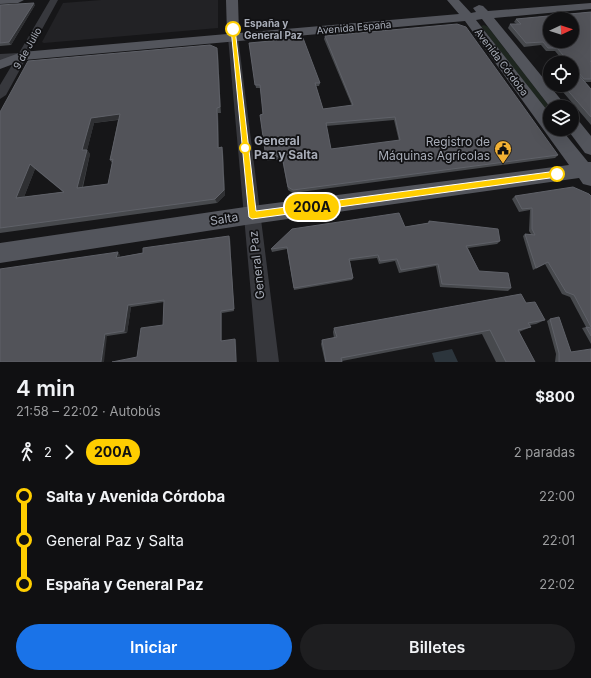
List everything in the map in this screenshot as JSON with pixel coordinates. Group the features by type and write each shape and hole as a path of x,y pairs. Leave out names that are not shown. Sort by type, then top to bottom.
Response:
{"main road":[{"path":"0,1 18,0"},
{"name":"General Paz","path":"231,0 233,37"},
{"name":"Avenida Córdoba","path":"454,0 543,117"},
{"name":"Avenida Córdoba","path":"471,0 485,15 552,100"},
{"name":"Avenida España","path":"0,65 22,56 591,6"},
{"path":"579,133 591,148"},
{"path":"558,136 589,173"},
{"name":"Salta","path":"0,252 252,215 589,173"}],"street":[{"name":"9 de Julio","path":"0,95 54,0"},
{"name":"General Paz","path":"233,37 268,362"},
{"path":"0,57 22,56"}],"shaded area":[{"path":"101,0 218,0 218,28 42,42 63,3"},
{"path":"484,25 488,27 545,100 543,100 543,107 481,26"},
{"path":"452,349 458,362 435,362 432,353"}],"building":[{"path":"34,3 9,42 0,43 0,5"},
{"path":"591,12 591,79 584,79 579,73 579,56 564,56 557,48 579,48 579,13"},
{"path":"543,16 543,42 526,43 510,24 521,24 516,19"},
{"path":"457,24 466,27 558,155 293,190 288,187 282,156 266,158 260,115 263,114 260,85 255,85 249,43 303,38 320,83 315,83 323,109 353,105 325,36","holes":["395,117 400,140 331,149 326,123"]},
{"path":"210,45 217,48 220,107 217,108 218,148 222,147 224,190 215,199 0,228 0,112 28,61","holes":["120,114 110,160 113,159 108,184 77,188 87,150 82,150 91,118","30,164 64,192 16,198"]},
{"path":"579,75 591,89 591,117 579,103 579,100 576,100 569,92 579,92"},
{"path":"573,187 591,196 591,327 574,295 566,292 548,262 536,268 525,234 535,235 532,229 532,208 522,209 515,196"},
{"path":"399,213 405,227 429,223 429,221 498,229 500,241 466,246 479,271 508,273 511,288 442,284 438,264 401,270 397,259 380,261 378,255 349,259 353,278 294,288 287,247 271,249 292,229"},
{"path":"229,236 234,309 221,311 221,341 235,339 236,362 112,362 137,357 141,328 163,325 164,300 128,305 124,331 105,334 101,362 0,362 0,269 118,252 116,258 143,253 143,248"},
{"path":"521,294 526,303 535,302 545,320 528,323 531,327 518,330 535,362 506,362 490,330 341,358 342,362 326,362 322,340 337,337 334,328"},
{"path":"559,317 571,352 591,349 591,362 559,362 559,353 550,319"},
{"path":"586,327 591,328 591,336"}],"bus line":[{"name":"200A","path":"233,29 252,215 557,174"}],"place":[{"name":"España y General Paz","path":"233,29"},
{"name":"General Paz y Salta","path":"245,148"},
{"name":"Registro de Máquinas Agrícolas","path":"503,164"}]}
